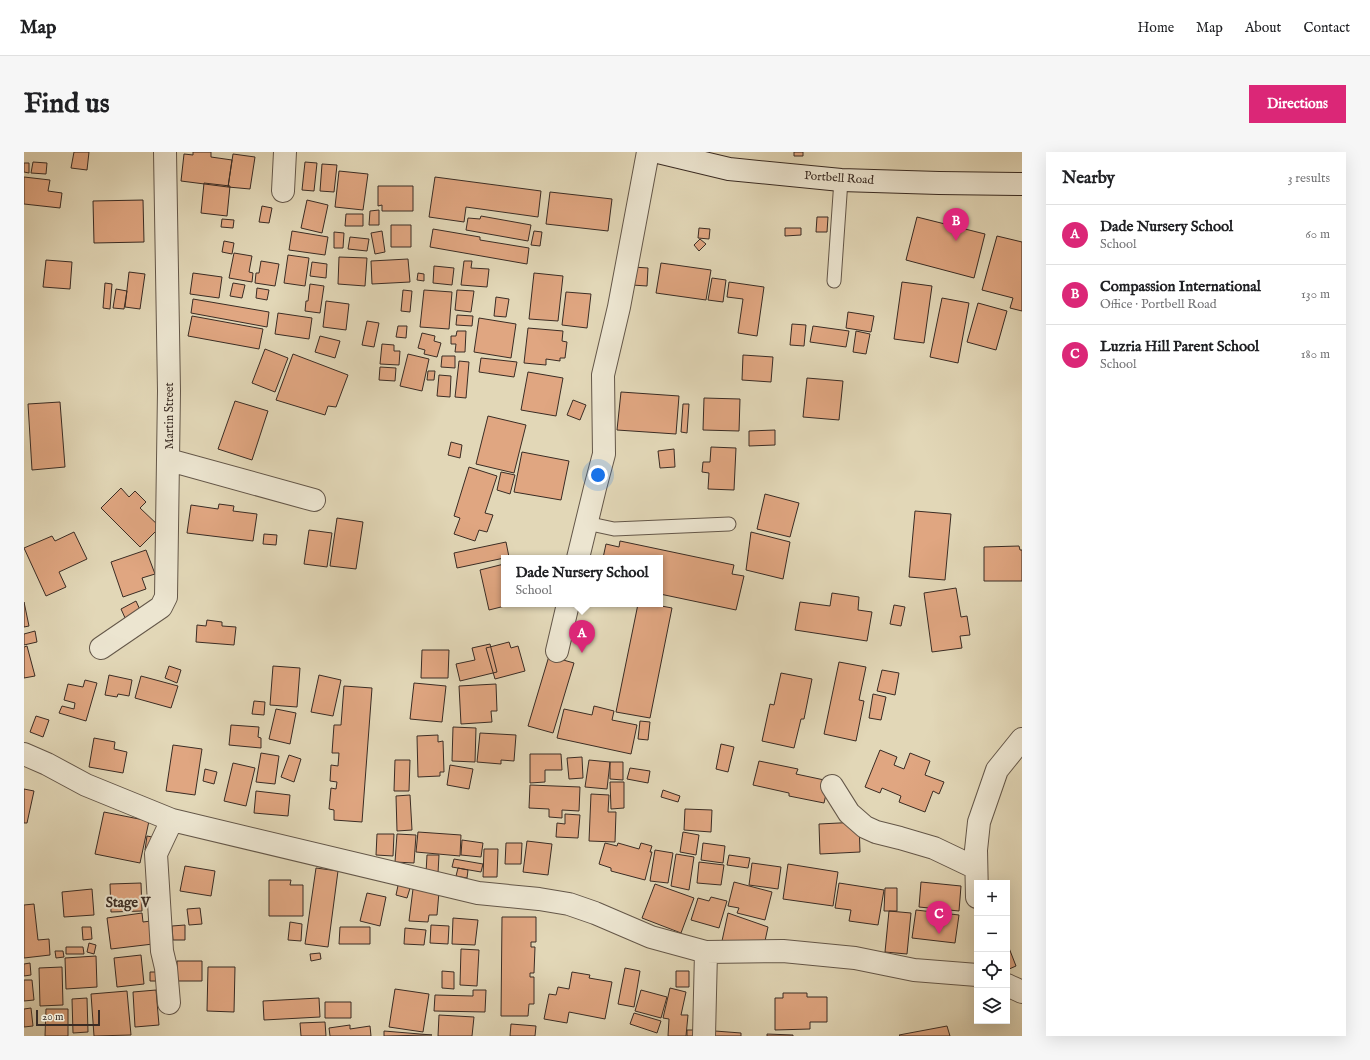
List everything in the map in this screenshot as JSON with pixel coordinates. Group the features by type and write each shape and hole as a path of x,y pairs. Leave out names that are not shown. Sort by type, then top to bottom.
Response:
{"street":[{"name":"Martin Street","path":"101,648 161,607 166,597 170,392 164,152"},
{"path":"283,191 285,152"},
{"path":"579,555 604,454 603,375 619,307 648,152"},
{"name":"Portbell Road","path":"658,152 729,169 841,180 1022,184"},
{"path":"169,460 314,500"},
{"path":"557,651 567,607"},
{"path":"976,880 979,822 987,796 997,770 1022,739"},
{"path":"24,754 47,764 86,785 172,820 478,893 539,899 569,904 595,913 652,937 706,952 783,951 815,953 855,958 914,970 974,975"},
{"path":"832,786 849,813 866,827 876,832 934,848 976,868"},
{"path":"169,1003 166,968 162,951 156,854 172,820"},
{"path":"704,1036 706,952"},
{"path":"1010,986 1022,992"}],"lane":[{"path":"834,281 841,180"},
{"path":"586,524 614,529 729,524"}],"building":[{"path":"74,152 89,152 87,170 71,168"},
{"path":"193,152 211,152 211,157 232,160 228,187 181,181 184,154 193,155"},
{"path":"794,152 803,152 803,156 794,156"},
{"path":"233,154 255,157 250,189 228,187"},
{"path":"33,162 47,163 46,174 31,173"},
{"path":"305,162 317,163 314,191 302,190"},
{"path":"24,163 29,163 29,173 24,172"},
{"path":"322,164 337,165 334,192 320,191"},
{"path":"339,171 368,174 363,210 335,207"},
{"path":"24,177 50,180 48,191 62,193 60,208 24,204"},
{"path":"435,177 541,191 538,217 466,207 464,222 429,217"},
{"path":"204,183 230,186 227,216 201,213"},
{"path":"378,186 413,186 413,211 382,211 382,205 378,206"},
{"path":"550,192 612,199 608,231 546,224"},
{"path":"143,200 144,242 94,243 93,201"},
{"path":"307,200 328,205 322,233 301,228"},
{"path":"262,206 272,208 269,223 259,222"},
{"path":"379,210 379,225 369,225 370,211"},
{"path":"346,214 363,214 363,226 345,226"},
{"path":"481,216 531,225 528,241 466,230 468,218 480,219"},
{"path":"817,217 828,217 827,232 816,232"},
{"path":"917,217 985,234 974,278 906,260"},
{"path":"222,219 234,220 233,228 221,227"},
{"path":"391,225 411,225 411,247 391,247"},
{"path":"699,228 710,229 709,239 698,238"},
{"path":"785,228 801,228 801,235 785,236"},
{"path":"433,229 480,237 480,240 529,248 527,264 430,247"},
{"path":"292,231 328,237 325,255 289,250"},
{"path":"382,231 385,252 375,254 371,233"},
{"path":"534,231 542,232 540,246 531,245"},
{"path":"334,232 344,233 343,248 334,248"},
{"path":"997,236 1022,242 1022,311 1010,308 1013,298 982,290"},
{"path":"350,237 369,239 367,251 348,249"},
{"path":"700,239 706,244 699,251 694,245"},
{"path":"224,241 234,243 232,254 222,252"},
{"path":"234,253 252,256 249,272 253,273 252,282 229,278"},
{"path":"288,255 309,258 305,286 284,283"},
{"path":"339,257 367,258 365,286 338,284"},
{"path":"408,259 410,282 372,284 371,261"},
{"path":"46,260 72,262 70,289 43,287"},
{"path":"261,261 279,264 275,286 255,283 256,273 259,273"},
{"path":"464,261 472,261 471,268 489,269 487,287 461,285"},
{"path":"312,262 327,264 326,278 310,276"},
{"path":"661,263 711,270 706,300 656,293"},
{"path":"434,266 454,268 452,285 433,283"},
{"path":"633,267 648,268 647,286 632,285"},
{"path":"129,272 145,274 140,309 125,307"},
{"path":"193,273 222,277 219,298 190,294"},
{"path":"418,273 424,274 424,281 417,280"},
{"path":"534,273 563,276 558,321 529,319"},
{"path":"712,278 726,280 723,302 708,300"},
{"path":"729,282 764,287 757,336 738,333 743,299 727,297"},
{"path":"902,282 932,286 924,343 894,339"},
{"path":"105,283 112,284 110,309 103,308"},
{"path":"233,283 245,285 242,298 230,296"},
{"path":"310,284 324,286 320,313 305,311"},
{"path":"257,288 269,290 267,300 256,298"},
{"path":"116,289 127,291 124,309 113,308"},
{"path":"403,290 412,291 410,312 401,311"},
{"path":"424,290 452,292 449,329 420,327"},
{"path":"457,290 474,291 471,312 455,310"},
{"path":"566,292 591,294 587,328 562,325"},
{"path":"496,297 509,299 506,317 494,316"},
{"path":"942,298 969,303 958,363 930,357"},
{"path":"193,299 269,312 267,327 191,313"},
{"path":"326,301 349,304 346,330 323,327"},
{"path":"978,303 1007,311 996,350 967,342"},
{"path":"848,312 874,316 871,332 846,328"},
{"path":"278,313 312,318 309,339 275,334"},
{"path":"457,315 473,316 472,326 456,325"},
{"path":"192,316 263,329 259,349 188,336"},
{"path":"479,318 516,324 511,358 474,352"},
{"path":"367,321 379,323 374,347 362,345"},
{"path":"792,324 806,325 804,346 790,345"},
{"path":"398,326 407,326 406,338 396,337"},
{"path":"813,326 849,331 846,347 810,342"},
{"path":"528,328 563,331 562,341 567,342 565,358 560,358 560,361 546,359 546,365 524,363"},
{"path":"457,331 466,331 465,352 455,352 456,344 451,344 451,336 456,336"},
{"path":"856,331 870,334 866,354 853,352"},
{"path":"422,333 435,336 434,341 441,343 437,357 424,354 425,350 418,348"},
{"path":"320,336 340,341 335,358 315,352"},
{"path":"382,344 394,345 394,351 400,351 399,365 380,364"},
{"path":"265,349 288,358 275,392 252,383"},
{"path":"293,354 348,375 336,407 328,406 325,415 276,400"},
{"path":"408,354 429,359 422,391 400,386"},
{"path":"743,355 773,357 771,382 742,380"},
{"path":"442,356 455,356 455,368 441,367"},
{"path":"481,358 517,362 514,377 479,372"},
{"path":"459,361 469,362 466,398 455,397"},
{"path":"380,367 396,368 395,381 379,380"},
{"path":"428,371 435,371 434,380 427,380"},
{"path":"528,372 563,378 556,416 521,410"},
{"path":"439,375 451,376 450,397 437,396"},
{"path":"807,378 843,381 839,420 803,417"},
{"path":"621,392 679,396 676,434 617,430"},
{"path":"704,398 740,399 739,431 703,430"},
{"path":"573,400 586,405 580,420 567,415"},
{"path":"235,401 268,411 252,460 218,449"},
{"path":"60,402 65,467 32,470 28,404"},
{"path":"683,404 689,404 687,433 681,432"},
{"path":"488,416 526,425 514,473 476,464"},
{"path":"775,430 775,445 749,446 749,431"},
{"path":"451,442 462,445 460,458 448,455"},
{"path":"711,447 736,448 734,490 708,489 709,473 702,472 703,462 710,462"},
{"path":"674,449 675,467 660,468 658,451"},
{"path":"522,452 569,461 561,500 514,492"},
{"path":"469,467 497,476 485,513 493,515 487,532 479,530 475,541 454,534 460,518 454,516"},
{"path":"501,472 515,475 510,494 497,490"},
{"path":"121,488 129,497 135,491 146,502 140,508 160,527 140,547 101,508"},
{"path":"765,494 799,503 790,537 757,529"},
{"path":"219,504 234,506 233,511 257,514 253,541 187,533 191,505 218,509"},
{"path":"915,511 951,514 945,580 909,577"},
{"path":"337,518 363,522 356,569 330,566"},
{"path":"309,530 332,533 327,567 304,564"},
{"path":"74,532 87,559 59,572 66,587 46,596 24,548 52,536 55,541"},
{"path":"751,532 790,542 783,579 746,570"},
{"path":"264,534 277,535 276,545 263,544"},
{"path":"620,541 734,565 732,574 744,576 736,610 663,595 663,555 604,555 606,544 619,547"},
{"path":"506,542 509,555 501,555 501,559 457,568 454,553"},
{"path":"1019,546 1020,550 1022,550 1022,581 984,581 984,547"},
{"path":"146,550 155,574 142,578 146,589 123,597 111,562"},
{"path":"501,565 501,607 489,610 480,570"},
{"path":"956,588 961,617 967,616 970,635 960,636 962,648 932,652 924,593"},
{"path":"832,593 859,597 858,610 872,612 867,641 795,630 800,602 830,606"},
{"path":"136,601 141,612 126,620 121,609"},
{"path":"24,602 29,626 24,627"},
{"path":"894,605 905,607 901,626 890,624"},
{"path":"663,606 672,608 650,718 616,712 637,607"},
{"path":"207,620 222,622 222,626 236,627 234,645 196,642 197,625 206,626"},
{"path":"35,631 37,642 24,645 24,634"},
{"path":"509,642 511,648 518,646 525,671 495,679 486,648"},
{"path":"490,644 497,672 460,681 456,664 475,660 472,648"},
{"path":"27,646 35,676 24,678 24,647"},
{"path":"422,650 449,650 448,678 421,678"},
{"path":"549,656 574,663 553,733 528,726"},
{"path":"839,662 866,667 859,700 864,701 856,741 824,734"},
{"path":"169,666 181,670 177,683 165,678"},
{"path":"273,666 300,668 297,707 270,705"},
{"path":"882,670 899,673 895,695 877,691"},
{"path":"781,673 812,679 804,719 801,719 794,748 762,741 770,704 774,705"},
{"path":"109,675 132,680 129,696 118,694 117,697 105,695"},
{"path":"319,675 341,680 333,716 311,712"},
{"path":"141,676 178,686 171,708 135,698"},
{"path":"85,680 97,683 86,721 59,713 62,706 74,709 75,703 64,700 68,684 83,687"},
{"path":"414,683 446,686 442,722 410,719"},
{"path":"496,684 497,711 491,711 492,722 461,724 459,686"},
{"path":"344,686 372,688 362,822 334,820 334,810 329,809 331,788 336,789 337,782 330,781 331,765 338,766 339,753 332,753 334,725 341,725"},
{"path":"873,694 886,697 881,720 869,718"},
{"path":"254,701 265,702 264,715 252,714"},
{"path":"594,706 614,711 612,720 637,725 631,754 557,738 564,709 592,715"},
{"path":"276,709 296,713 290,744 269,739"},
{"path":"36,716 49,720 43,737 30,732"},
{"path":"640,721 650,722 648,740 638,739"},
{"path":"231,725 259,727 258,737 261,738 261,748 229,745"},
{"path":"453,727 476,728 475,762 452,761"},
{"path":"480,733 516,735 514,761 501,760 501,764 477,762"},
{"path":"438,735 438,742 443,741 444,772 440,772 440,776 418,777 417,736"},
{"path":"94,738 115,742 114,749 127,752 123,773 89,767"},
{"path":"721,744 734,747 728,772 716,769"},
{"path":"173,745 202,749 195,795 166,791"},
{"path":"880,750 897,757 894,765 904,769 910,753 930,761 925,775 944,782 939,794 933,791 925,812 899,802 901,796 882,788 880,793 865,787"},
{"path":"261,753 279,756 275,784 256,782"},
{"path":"530,754 561,754 562,770 545,770 545,782 530,783"},
{"path":"289,755 301,759 294,782 281,777"},
{"path":"582,757 583,778 569,779 567,758"},
{"path":"395,760 410,760 409,791 394,791"},
{"path":"589,760 610,762 607,789 585,787"},
{"path":"759,761 798,769 796,774 829,781 824,803 789,796 789,793 753,785"},
{"path":"610,762 623,762 623,780 610,779"},
{"path":"233,763 255,768 246,806 224,801"},
{"path":"450,765 473,769 469,789 447,785"},
{"path":"630,768 650,771 648,783 627,779"},
{"path":"205,769 217,772 214,784 203,781"},
{"path":"610,782 624,782 624,808 611,809"},
{"path":"530,785 580,787 579,811 562,810 562,818 549,817 549,809 529,808"},
{"path":"24,789 34,791 27,823 24,823"},
{"path":"663,790 680,796 678,802 661,797"},
{"path":"256,791 290,795 288,816 254,813"},
{"path":"591,794 609,795 608,812 616,812 615,842 589,841"},
{"path":"410,795 412,830 397,831 396,796"},
{"path":"685,809 712,810 711,832 684,830"},
{"path":"104,812 149,821 140,863 95,854"},
{"path":"565,814 580,815 578,838 556,837 557,823 565,824"},
{"path":"859,822 860,852 820,854 819,824"},
{"path":"418,832 461,835 460,856 416,852"},
{"path":"683,832 699,835 696,855 680,852"},
{"path":"377,834 394,834 393,856 376,855"},
{"path":"397,834 416,835 414,863 395,862"},
{"path":"147,836 157,838 154,852 145,850"},
{"path":"462,840 483,843 481,857 461,855"},
{"path":"527,841 552,844 548,875 523,872"},
{"path":"506,843 522,843 521,864 505,864"},
{"path":"605,843 617,846 618,843 639,849 641,843 652,846 650,852 652,852 645,880 611,871 611,868 599,864"},
{"path":"703,843 725,846 723,863 701,860"},
{"path":"484,849 498,849 497,877 483,877"},
{"path":"655,850 673,853 668,883 650,881"},
{"path":"676,854 694,857 689,890 671,886"},
{"path":"427,855 439,855 438,873 426,873"},
{"path":"729,855 750,858 748,868 727,865"},
{"path":"454,859 483,864 481,872 452,867"},
{"path":"699,862 724,865 721,885 697,883"},
{"path":"752,863 781,867 778,889 749,885"},
{"path":"788,864 838,872 833,906 783,899"},
{"path":"185,866 215,871 211,896 180,891"},
{"path":"316,868 338,871 328,947 305,944"},
{"path":"458,868 468,870 467,878 456,876"},
{"path":"269,880 291,880 290,885 303,885 303,916 269,916"},
{"path":"399,881 411,885 407,898 396,895"},
{"path":"734,882 772,892 765,920 737,913 739,908 728,906"},
{"path":"921,882 961,886 959,911 919,907"},
{"path":"141,883 142,911 111,912 110,884"},
{"path":"839,883 884,890 878,925 849,921 851,910 835,908"},
{"path":"655,884 694,898 681,933 642,918"},
{"path":"885,888 897,888 897,911 884,911"},
{"path":"92,889 94,915 64,917 62,892"},
{"path":"413,889 439,892 437,915 429,915 428,922 409,921"},
{"path":"367,893 386,897 380,926 360,921"},
{"path":"711,897 727,901 719,928 691,920 698,898 709,901"},
{"path":"34,904 38,940 49,939 50,955 24,958 24,905"},
{"path":"200,908 202,924 189,925 187,909"},
{"path":"916,910 959,915 955,943 912,938"},
{"path":"889,911 911,913 907,954 885,952"},
{"path":"142,913 143,922 151,921 153,944 111,949 107,918"},
{"path":"728,913 768,927 765,941 722,941"},
{"path":"502,917 536,917 536,942 531,942 531,947 535,947 534,973 530,973 530,977 534,977 534,1004 529,1004 528,1016 501,1016"},
{"path":"453,918 478,920 475,945 452,944"},
{"path":"290,922 302,924 301,941 288,940"},
{"path":"185,925 185,940 173,940 172,926"},
{"path":"431,925 449,926 448,944 430,943"},
{"path":"82,927 91,927 92,939 83,940"},
{"path":"340,927 370,927 370,944 339,944"},
{"path":"405,928 426,930 424,945 404,944"},
{"path":"89,943 96,945 94,954 87,952"},
{"path":"66,947 83,947 84,954 66,954"},
{"path":"461,949 479,950 477,986 460,985"},
{"path":"55,951 63,951 64,957 56,958"},
{"path":"1010,951 1016,966 1010,969"},
{"path":"320,953 321,959 311,961 310,954"},
{"path":"141,955 144,984 117,987 114,958"},
{"path":"96,956 97,987 66,989 65,958"},
{"path":"177,961 202,961 202,981 177,981"},
{"path":"30,963 31,975 24,976 24,964"},
{"path":"62,967 63,1005 40,1006 39,968"},
{"path":"208,967 235,967 234,1012 207,1011"},
{"path":"625,968 640,971 634,1007 618,1004"},
{"path":"442,971 454,972 454,989 442,988"},
{"path":"676,971 689,971 689,987 676,987"},
{"path":"150,972 160,972 160,981 150,981"},
{"path":"572,972 590,975 589,978 612,982 605,1019 569,1012 567,1023 544,1019 549,994 556,995 558,987 569,989"},
{"path":"24,980 32,980 34,1000 24,1001"},
{"path":"670,988 686,992 681,1015 688,1015 686,1036 668,1036 669,1019 663,1018"},
{"path":"395,989 429,994 423,1032 389,1027"},
{"path":"156,990 159,1025 135,1027 133,992"},
{"path":"473,990 486,990 485,1012 434,1011 435,995 473,996"},
{"path":"641,990 667,997 661,1018 635,1011"},
{"path":"127,991 131,1035 94,1036 91,994"},
{"path":"783,993 807,993 807,997 827,997 827,1022 810,1022 810,1029 775,1030 775,998 783,998"},
{"path":"87,998 88,1032 73,1033 72,999"},
{"path":"319,998 320,1017 264,1020 263,1001"},
{"path":"325,1002 351,1002 351,1018 325,1018"},
{"path":"31,1008 33,1026 24,1027 24,1009"},
{"path":"46,1009 68,1009 68,1036 45,1036"},
{"path":"634,1013 661,1021 657,1033 630,1024"},
{"path":"439,1015 474,1017 472,1036 438,1036"},
{"path":"325,1022 326,1036 301,1036 300,1023"},
{"path":"511,1024 536,1026 535,1036 510,1036"},
{"path":"350,1025 350,1029 370,1026 371,1036 330,1036 329,1028"},
{"path":"947,1026 950,1036 899,1035"},
{"path":"687,1030 695,1030 695,1036 687,1036"},
{"path":"384,1031 432,1035 384,1036"},
{"path":"715,1031 741,1033 741,1036 715,1036"},
{"path":"767,1034 793,1035 793,1036 767,1036"}],"place":[{"name":"Compassion International","path":"956,241"},
{"name":"Dade Nursery School","path":"582,653"},
{"name":"Luzria Hill Parent School","path":"939,934"}],"district":[{"name":"Stage V","path":"128,903"}]}
